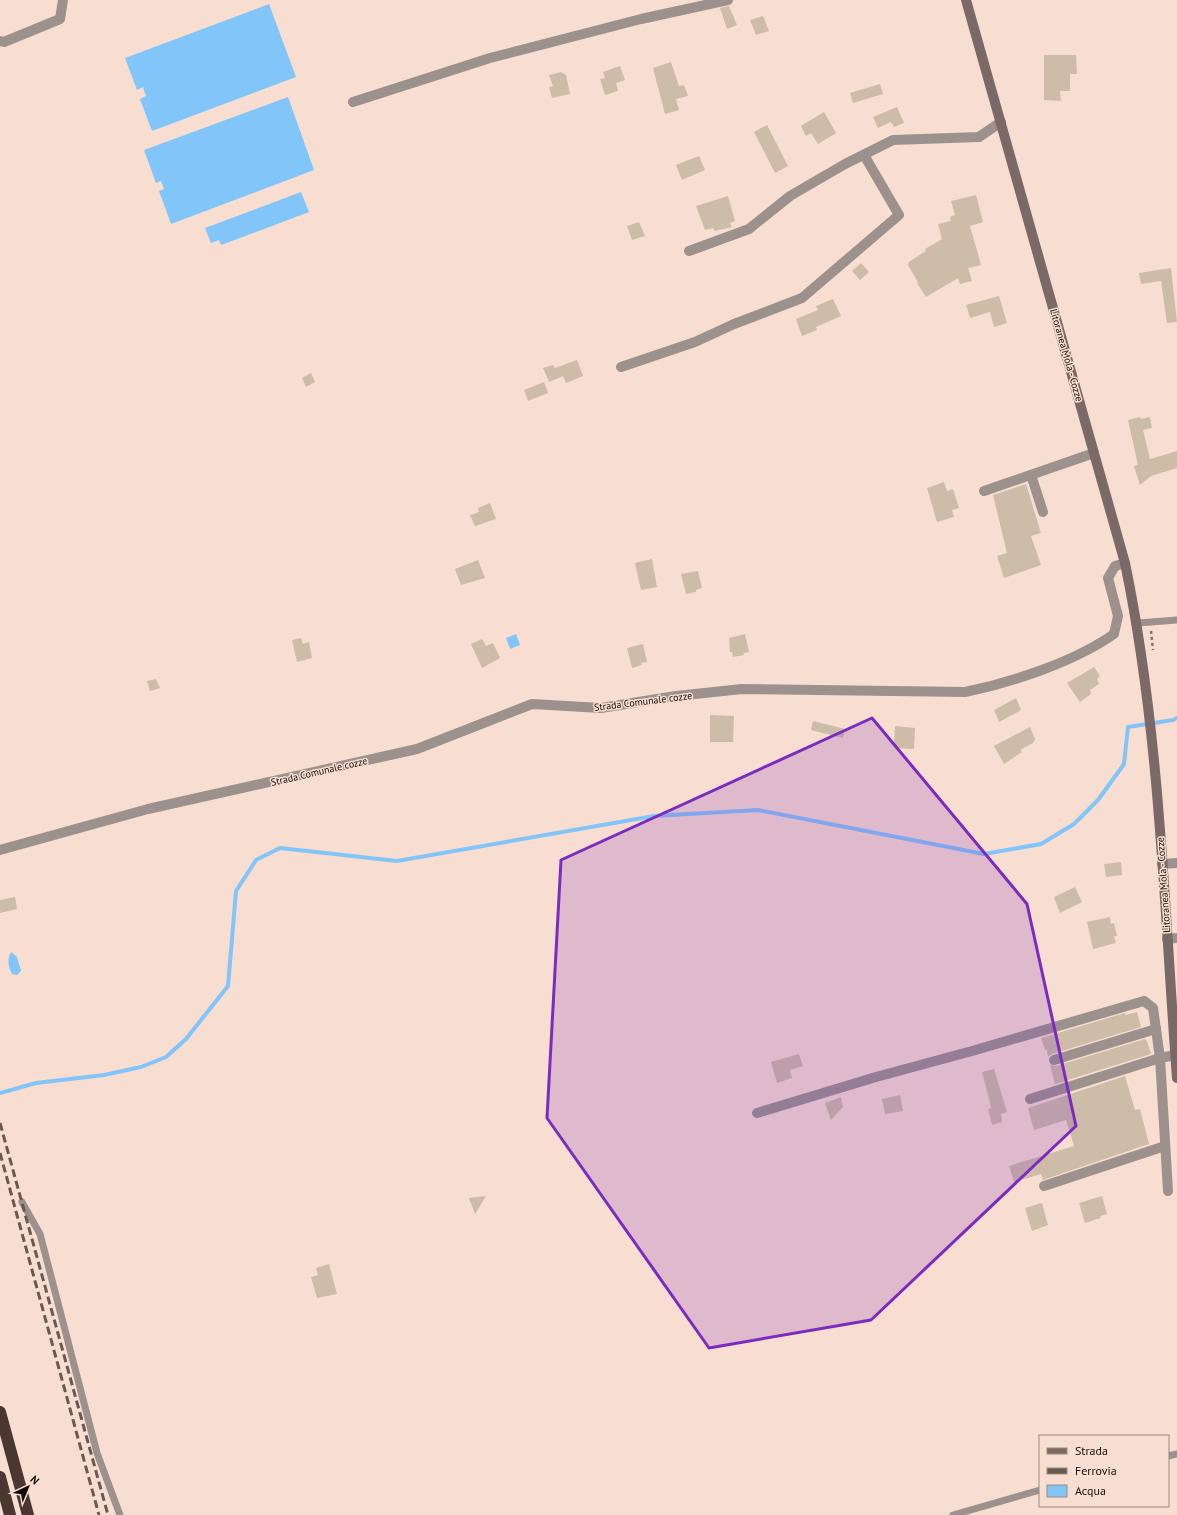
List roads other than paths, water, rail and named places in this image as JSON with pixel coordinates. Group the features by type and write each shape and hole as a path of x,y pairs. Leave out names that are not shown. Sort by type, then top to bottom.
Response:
{"highway":[{"path":"0,1412 28,1515"},
{"path":"0,1477 10,1515"}],"street":[{"path":"0,41 4,42 60,19 63,0"},
{"path":"353,102 490,58 728,0"},
{"name":"Litoranea Mola - Cozze","path":"966,0 1125,563 1138,623 1153,740 1162,864 1172,939 1175,1055 1177,1076"},
{"path":"689,251 749,229 790,196 893,140 979,137 1001,122"},
{"path":"621,367 695,342 734,324 802,298 898,215 864,155"},
{"path":"984,491 1094,453"},
{"path":"1031,474 1043,512"},
{"name":"Strada Comunale cozze","path":"1,850 148,809 417,749 532,704 601,708 676,696 742,689 965,692 986,688 1031,674 1097,646 1114,634 1118,616 1108,578 1115,566 1125,563"},
{"path":"1162,864 1177,863"},
{"path":"757,1113 876,1077 1144,1001 1153,1008 1160,1058 1168,1191"},
{"path":"1054,1060 1156,1028"},
{"path":"1030,1099 1160,1058 1175,1055"},
{"path":"1044,1186 1165,1146"}],"lane":[{"path":"1138,623 1177,620"},
{"path":"22,1202 40,1234 97,1453 120,1515"},
{"path":"953,1515 1039,1490"}],"water":[{"path":"269,4 296,77 152,131 140,99 146,96 143,87 137,90 125,58"},
{"path":"288,97 314,170 171,224 159,191 164,189 161,181 156,183 144,150"},
{"path":"301,192 309,212 221,245 219,240 211,243 205,228"},
{"path":"516,634 520,645 510,649 506,638"},
{"path":"11,952 17,957 21,971 17,975 12,974 8,963"}],"waterway":[{"path":"0,1093 36,1083 104,1075 141,1067 166,1057 186,1039 228,986 236,891 256,860 280,848 397,861 654,816 758,810 984,854 1041,844 1074,824 1098,800 1124,764 1128,727 1173,720 1177,718"}],"railway":[{"path":"0,1123 108,1515"},
{"path":"0,1153 99,1515"}]}
